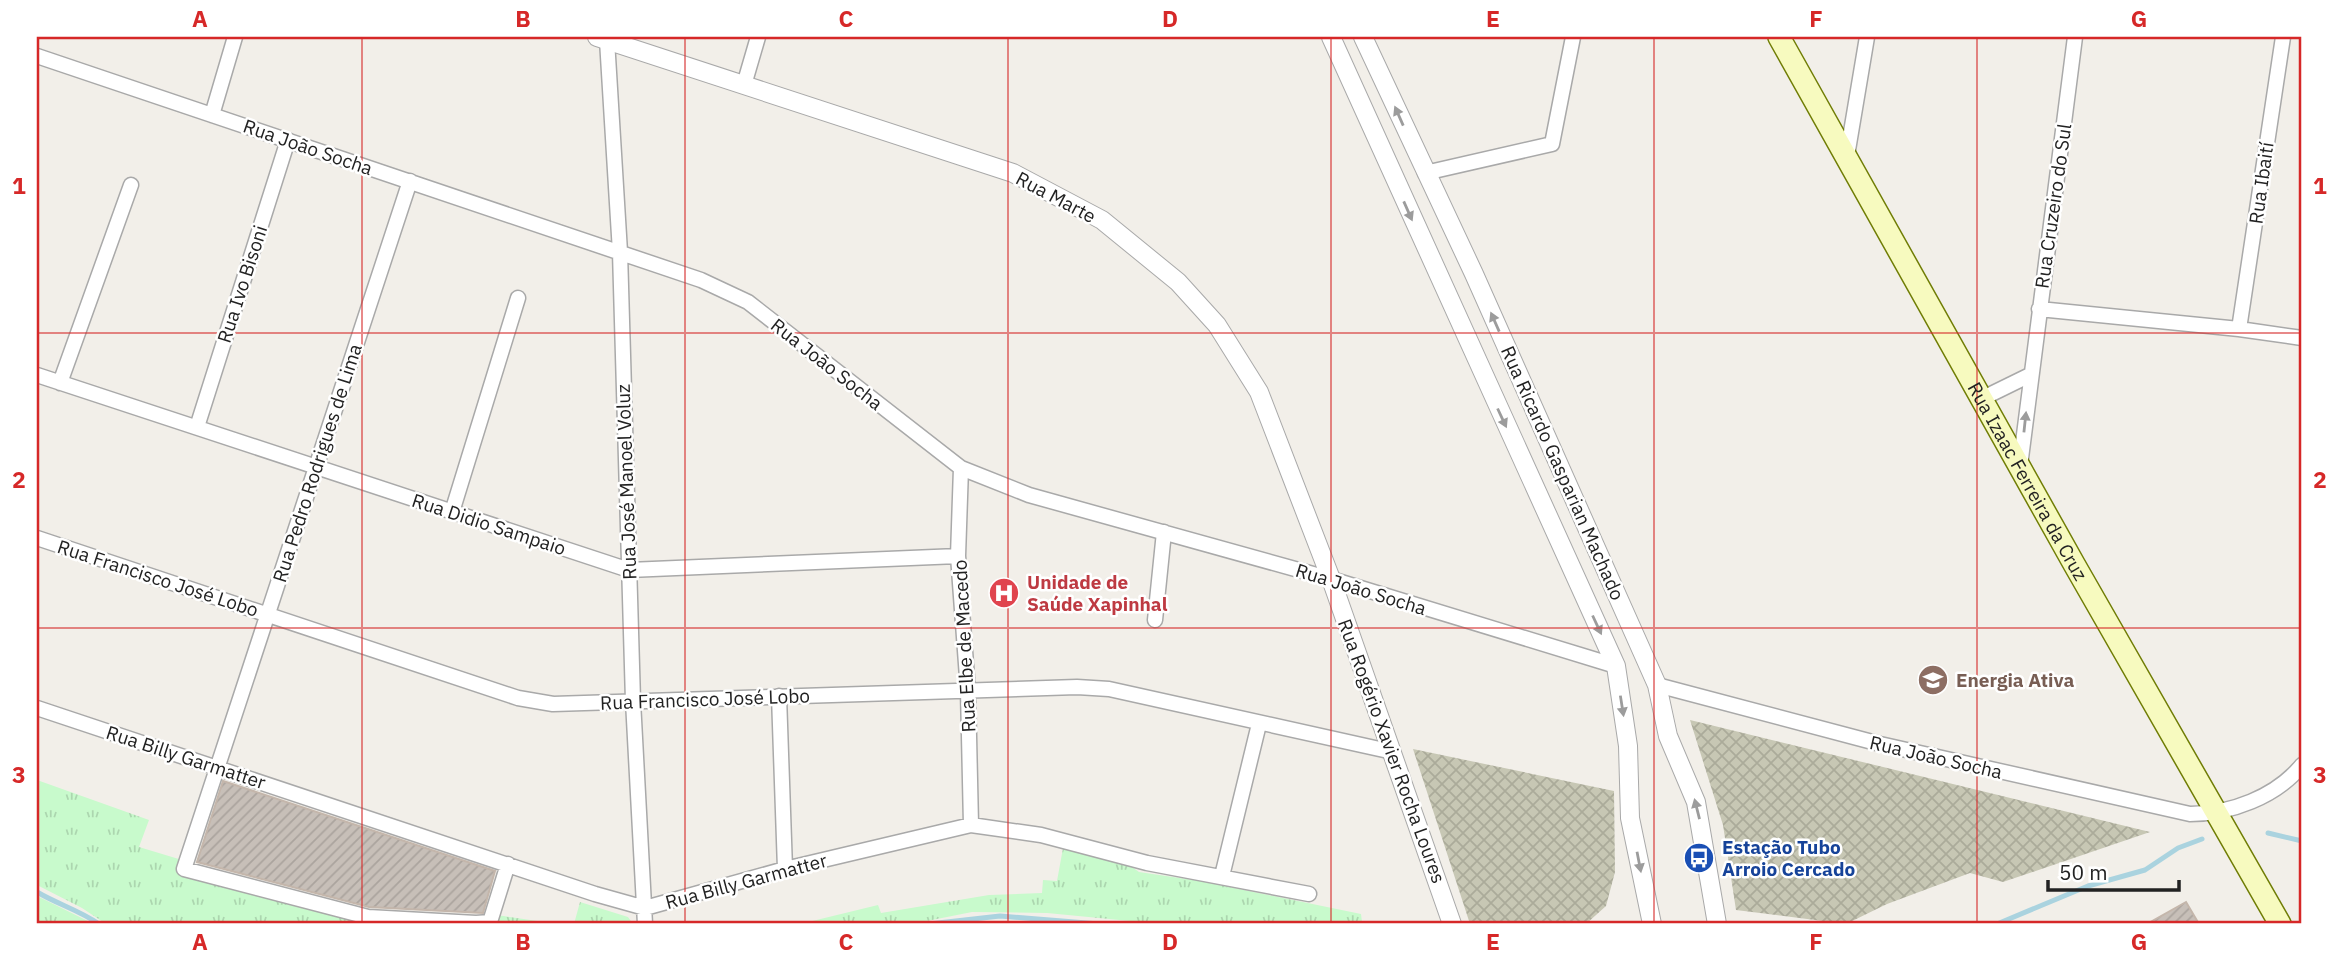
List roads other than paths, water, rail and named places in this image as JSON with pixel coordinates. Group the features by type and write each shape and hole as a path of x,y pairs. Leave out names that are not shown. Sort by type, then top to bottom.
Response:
{"main road":[{"name":"Rua Izaac Ferreira da Cruz","path":"1779,37 1981,399 2280,924"}],"street":[{"path":"212,115 235,37"},
{"path":"744,85 758,37"},
{"name":"Rua Ricardo Gasparian Machado","path":"1331,37 1616,666 1628,746 1630,818 1651,924"},
{"name":"Rua Ricardo Gasparian Machado","path":"1363,37 1474,274 1657,685 1668,736 1696,802 1717,924"},
{"path":"1425,173 1552,144 1573,37"},
{"path":"1847,156 1867,37"},
{"name":"Rua Cruzeiro do Sul","path":"2020,468 2029,375 2075,37"},
{"name":"Rua Ibaití","path":"2239,329 2283,37"},
{"name":"Rua Marte","path":"604,38 1013,173 1102,220 1178,282 1217,325 1259,392 1331,579"},
{"name":"Rua José Manoel Voluz","path":"604,38 620,252 633,701 645,924"},
{"name":"Rua João Socha","path":"37,55 701,280 748,302 961,468 1029,495 1331,579 1616,666"},
{"name":"Rua Ivo Bisoni","path":"197,428 288,140"},
{"name":"Rua Pedro Rodrigues de Lima","path":"410,181 215,767 184,869 368,917 477,923 490,922 508,864"},
{"path":"60,383 131,185"},
{"path":"452,512 518,298"},
{"path":"2039,309 2302,338"},
{"name":"Rua Didio Sampaio","path":"37,375 629,570 958,556"},
{"path":"1981,399 2029,375"},
{"name":"Rua Elbe de Macedo","path":"961,468 958,556 968,691 971,825"},
{"path":"1155,620 1164,532"},
{"name":"Rua Francisco José Lobo","path":"37,538 518,698 554,704 1077,687 1110,689 1393,752"},
{"name":"Rua Rogério Xavier Rocha Loures","path":"1331,579 1452,924"},
{"name":"Rua João Socha","path":"1657,685 1880,744 2042,782 2190,814 2218,814"},
{"path":"779,696 786,869"},
{"name":"Rua Billy Garmatter","path":"37,708 645,908 786,869 971,825 1041,835 1147,863 1309,894"},
{"path":"1222,876 1259,724"},
{"path":"2218,814 2271,792 2302,765"}],"waterway":[{"path":"2268,833 2302,841"},
{"path":"1997,924 2088,886 2145,870 2178,848 2202,839"},
{"path":"37,892 99,924"},
{"path":"929,924 1000,916 1099,924"}],"place":[{"name":"Unidade de Saúde Xapinhal","path":"1004,593"},
{"name":"Energia Ativa","path":"1933,680"},
{"name":"Estação Tubo Arroio Cercado","path":"1699,858"}]}
